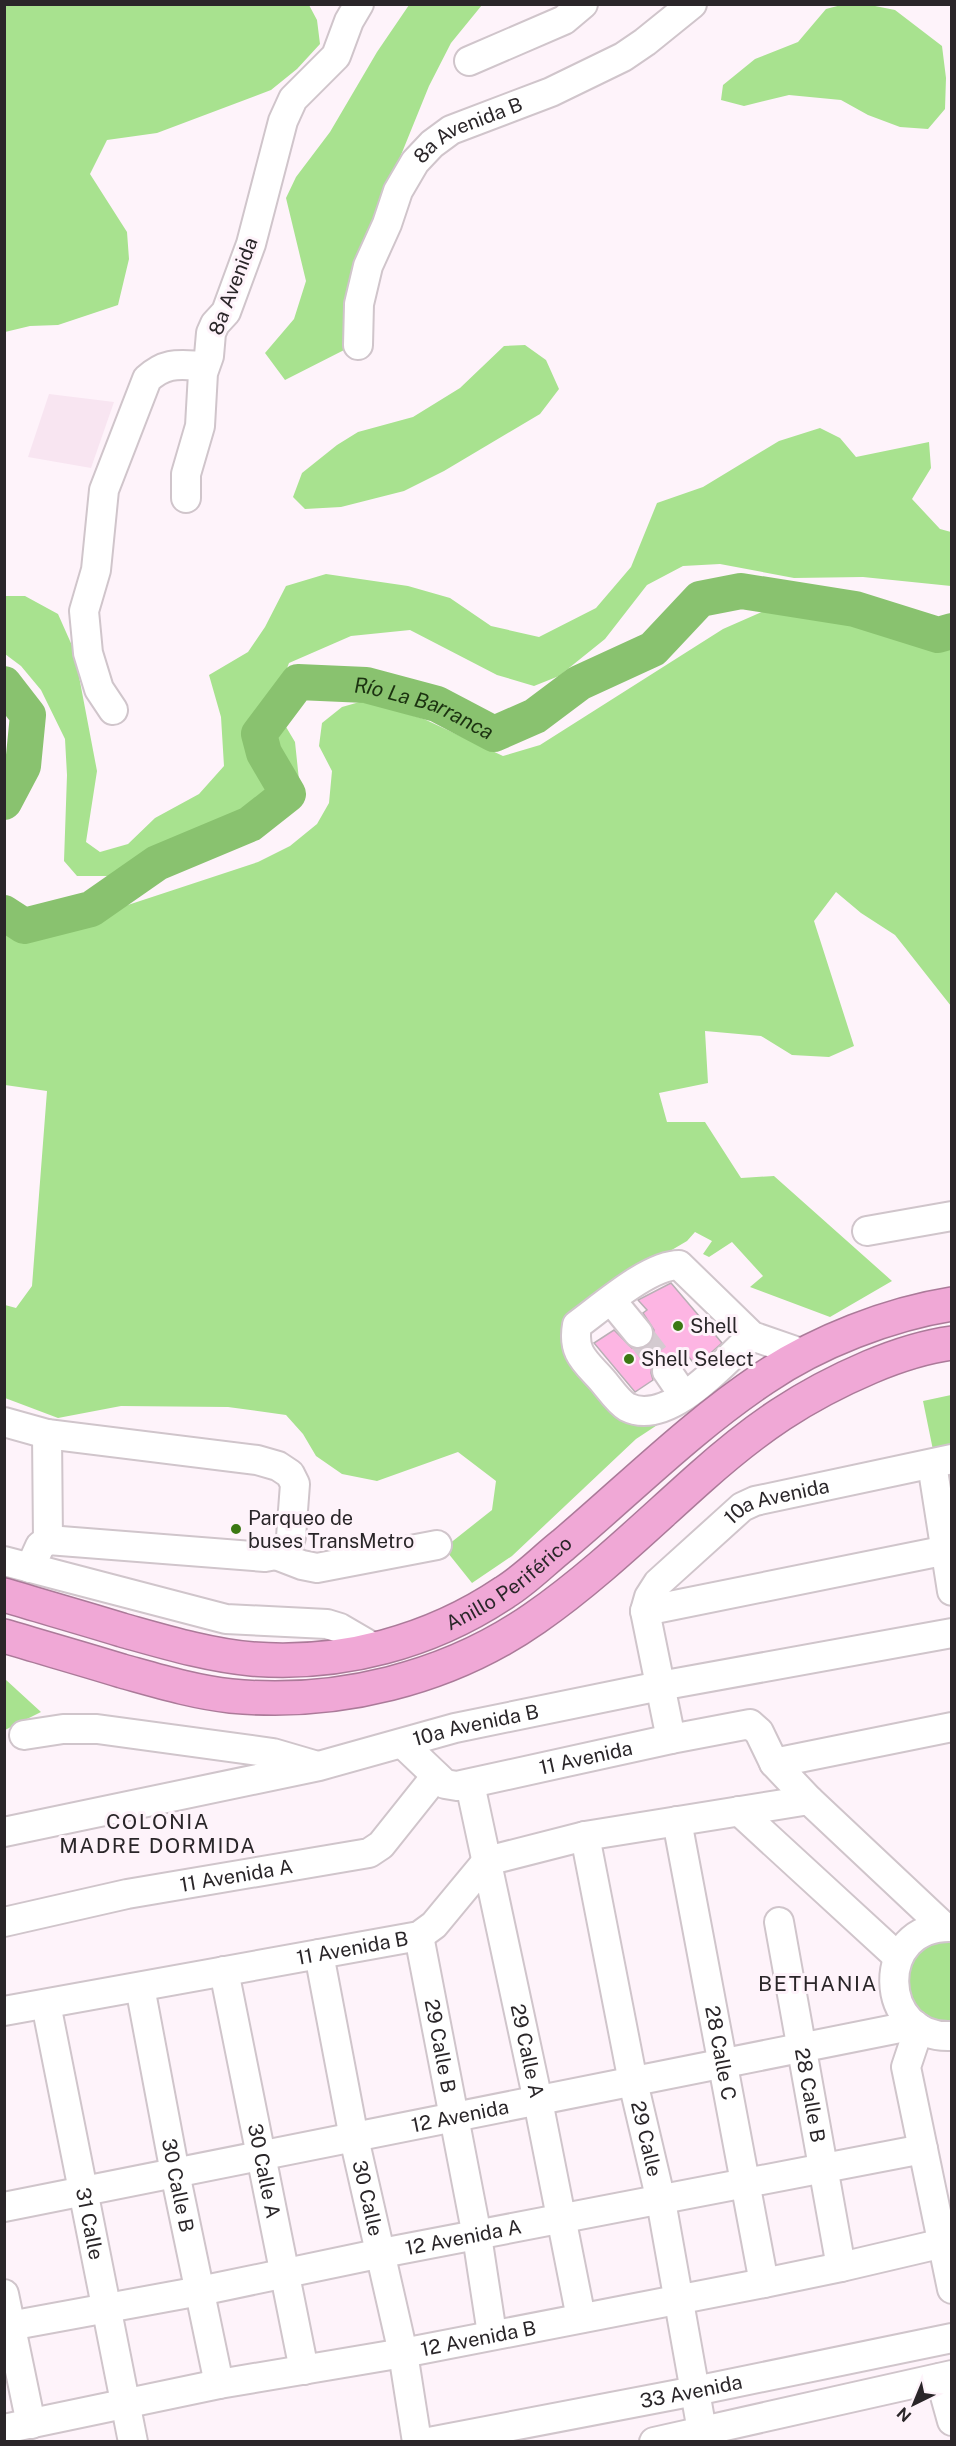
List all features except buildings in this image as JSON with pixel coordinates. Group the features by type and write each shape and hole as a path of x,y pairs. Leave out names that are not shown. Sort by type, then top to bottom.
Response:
{"highway":[{"name":"Anillo Periférico","path":"4,1595 185,1648 252,1659 313,1659 360,1654 404,1642 452,1623 508,1591 696,1430 764,1377 804,1354 858,1331 926,1308 951,1304"},
{"name":"Anillo Periférico","path":"4,1636 171,1685 230,1696 281,1698 353,1691 414,1677 480,1651 541,1614 599,1568 732,1449 785,1409 829,1385 886,1360 951,1343"}],"street":[{"name":"8a Avenida","path":"186,498 186,474 200,426 204,366 209,356 213,328 226,312 250,244 282,121 293,99 336,56 349,21 359,4"},
{"path":"469,61 564,20 583,4"},
{"name":"8a Avenida B","path":"357,345 359,304 368,266 387,224 398,191 415,162 432,144 451,130 551,92 623,57 692,4"},
{"path":"113,710 99,689 88,652 84,611 96,570 104,489 147,379 158,369 171,364 204,366"},
{"path":"867,1231 951,1216"},
{"path":"752,1336 687,1395 660,1410 644,1412 626,1406 581,1356 574,1341 577,1325 611,1300 657,1269 679,1265 752,1336 804,1354"},
{"path":"611,1300 638,1334"},
{"path":"666,1371 687,1395 696,1430"},
{"path":"4,1422 47,1434 257,1460 278,1466 290,1474 295,1484 291,1537 288,1547 276,1555 265,1557 48,1540 17,1564"},
{"path":"47,1434 48,1540"},
{"path":"942,1461 951,1591"},
{"name":"10a Avenida","path":"645,1611 649,1597 658,1583 742,1507 755,1501 942,1461"},
{"path":"276,1555 302,1566 317,1568 437,1545"},
{"path":"671,1739 645,1611 948,1550"},
{"path":"17,1564 226,1619 327,1623 376,1649"},
{"name":"10a Avenida B","path":"4,1832 319,1766 455,1728 660,1686 951,1633"},
{"name":"11 Avenida","path":"436,1776 445,1784 457,1786 470,1784 671,1739 750,1725 759,1732 774,1763"},
{"path":"774,1763 951,1727"},
{"path":"24,1735 63,1728 97,1729 248,1752 273,1753 319,1766"},
{"path":"403,1744 436,1776"},
{"path":"774,1763 809,1800 947,1926"},
{"name":"11 Avenida A","path":"4,1922 127,1894 369,1853 381,1845 436,1776"},
{"name":"29 Calle A","path":"470,1784 538,2101 581,2318"},
{"path":"487,1861 585,1836 809,1800"},
{"path":"740,1811 898,1956"},
{"name":"28 Calle C","path":"677,1821 764,2283"},
{"name":"29 Calle","path":"585,1836 633,2082 661,2201 703,2437"},
{"name":"11 Avenida B","path":"4,2011 419,1936 434,1925 487,1861"},
{"name":"28 Calle B","path":"779,1922 841,2267"},
{"path":"947,1926 928,1930 915,1937 898,1956 893,1977 894,1994 902,2012 917,2027 931,2033 951,2036"},
{"name":"29 Calle B","path":"419,1936 477,2236 492,2334"},
{"name":"30 Calle","path":"319,1954 354,2138 403,2353 417,2442"},
{"name":"30 Calle A","path":"224,1971 304,2370"},
{"name":"30 Calle B","path":"140,1986 175,2173 219,2384"},
{"name":"31 Calle","path":"46,2004 133,2442"},
{"path":"917,2027 906,2067 923,2149 947,2242 951,2289"},
{"name":"12 Avenida","path":"4,2207 917,2027"},
{"name":"12 Avenida A","path":"8,2326 200,2291 382,2253 923,2149"},
{"name":"12 Avenida B","path":"18,2427 219,2384 403,2353 764,2283 947,2242"},
{"path":"4,2294 18,2427"},
{"name":"33 Avenida","path":"429,2442 695,2391 951,2338"},
{"path":"946,2376 951,2421"},
{"name":"33 Avenida","path":"654,2442 703,2437 946,2376"}],"shaded area":[{"path":"49,394 114,402 91,468 28,457"}],"green space":[{"path":"845,4 870,5 895,10 942,46 946,78 945,109 928,129 900,127 868,115 841,100 789,95 744,106 721,100 723,85 755,59 798,42 826,9"},
{"path":"4,5 309,5 317,20 320,44 297,69 271,90 157,133 107,140 90,174 127,232 129,259 118,305 58,325 30,326 5,332"},
{"path":"409,5 482,5 451,43 429,86 401,155 386,201 352,346 285,380 265,353 294,319 306,281 286,198 296,177 330,132 377,52"},
{"path":"525,345 546,360 559,389 540,414 444,471 404,491 341,507 305,509 293,497 302,473 337,445 358,432 413,417 460,388 504,346"},
{"path":"820,428 840,438 856,457 929,442 931,468 912,499 940,529 951,532 951,586 863,577 794,578 720,564 683,566 647,585 605,639 559,676 534,686 497,675 410,630 351,636 289,663 273,705 295,742 299,780 272,814 246,830 111,876 77,876 64,861 67,775 65,739 41,690 21,666 5,654 5,596 25,596 58,614 74,650 97,771 86,842 100,852 128,844 155,818 199,794 224,766 221,717 209,675 248,652 265,627 286,586 326,574 408,586 450,598 491,626 539,637 596,608 631,567 657,503 703,487 779,441"},
{"path":"810,603 916,640 951,637 951,1006 895,935 861,913 836,892 814,921 854,1046 829,1057 792,1055 761,1036 705,1031 708,1083 659,1093 667,1122 705,1122 741,1178 774,1176 892,1281 830,1317 750,1287 763,1276 732,1242 709,1257 703,1254 712,1241 695,1232 687,1241 580,1304 573,1340 636,1411 677,1412 636,1439 512,1556 472,1583 444,1548 492,1510 496,1481 458,1452 377,1481 342,1474 316,1456 303,1434 286,1415 228,1407 121,1406 58,1418 5,1398 5,1305 16,1308 32,1286 47,1091 5,1085 4,913 15,924 52,930 258,862 290,846 317,824 329,803 332,771 319,746 322,723 342,707 363,701 424,719 503,756 540,745 723,629 766,610"},
{"path":"951,1395 951,1446 933,1450 923,1401"},
{"path":"5,1679 41,1712 5,1730"},
{"path":"951,1939 951,2025 931,2021 917,2009 909,1997 906,1984 913,1959 935,1943"}],"waterway":[{"name":"Río La Barranca","path":"4,913 24,926 91,909 157,863 250,824 288,794 264,753 259,734 298,682 366,685 437,704 494,734 535,716 579,683 653,649 700,599 741,591 855,609 938,635 952,631"},
{"name":"Río La Barranca","path":"4,684 28,715 23,766 4,802"}],"tunnel":[{"path":"638,1333 667,1371"}],"place":[{"name":"Shell","path":"678,1326"},
{"name":"Shell Select","path":"629,1359"},
{"name":"Parqueo de buses TransMetro","path":"236,1529"}],"district":[{"name":"COLONIA MADRE DORMIDA","path":"158,1833"},
{"name":"BETHANIA","path":"818,1983"}]}
